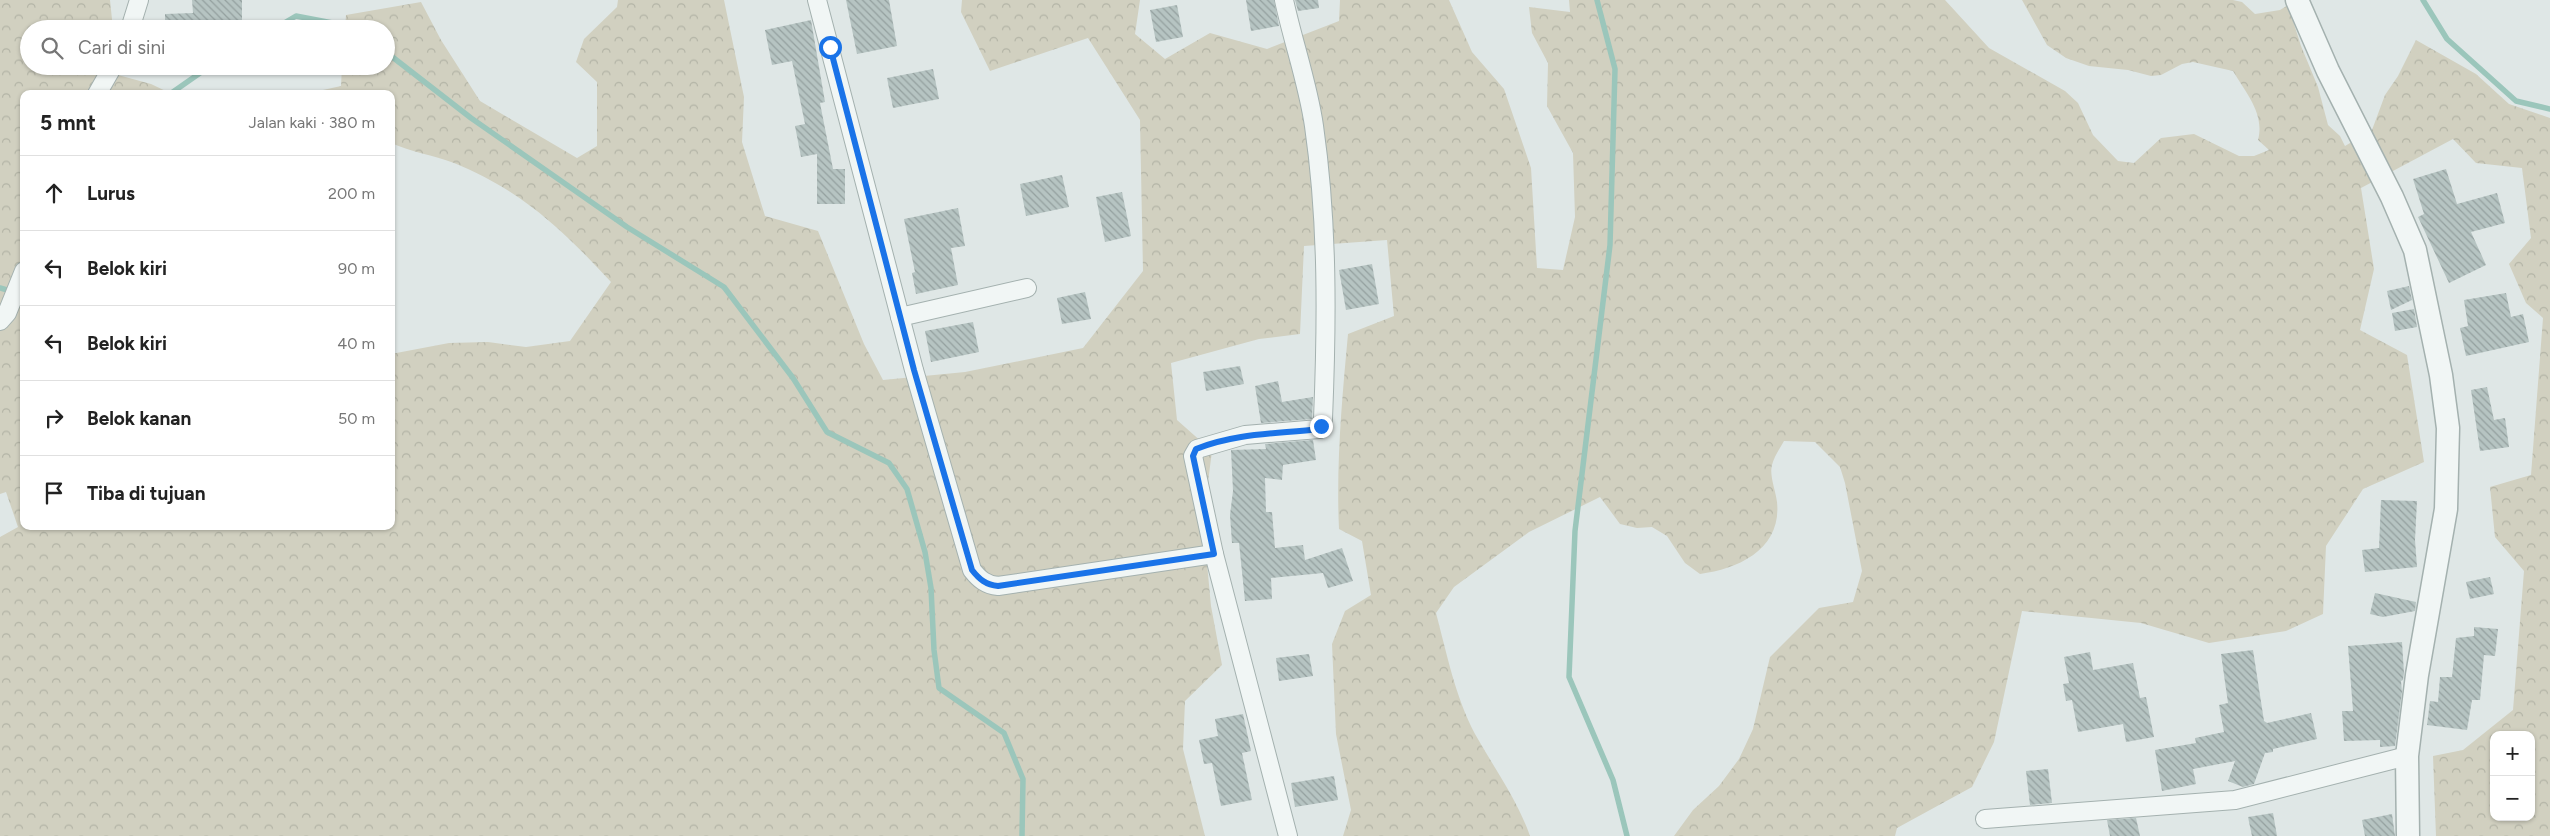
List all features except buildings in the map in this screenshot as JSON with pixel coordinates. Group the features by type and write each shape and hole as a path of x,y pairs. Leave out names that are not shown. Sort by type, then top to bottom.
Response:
{"street":[{"path":"133,20 139,0"},
{"path":"817,0 900,317 969,560 978,578 990,585 998,586 1214,554"},
{"path":"1284,0 1315,134 1324,237 1326,316 1323,419 1319,429 1245,435 1196,449 1193,456 1214,554 1288,836"},
{"path":"2297,0 2328,71 2392,197 2415,250 2441,375 2448,428 2446,509 2417,675 2407,756 2408,836"},
{"path":"98,90 108,75"},
{"path":"3,317 20,280"},
{"path":"900,317 1027,288"},
{"path":"1985,819 2235,800 2407,756"}],"green space":[{"path":"0,0 110,0 112,20 20,20 20,75 118,75 151,84 164,90 20,90 20,530 395,530 395,353 449,343 488,342 526,347 570,341 611,282 576,245 540,213 500,186 454,163 395,145 395,90 323,90 341,86 342,75 395,75 395,20 346,20 346,15 421,2 441,40 480,101 577,158 597,146 597,82 576,62 584,39 617,7 618,0 724,0 744,97 742,142 765,216 818,231 864,344 883,380 965,372 1083,348 1143,271 1140,120 1088,38 990,71 961,12 962,0 1140,0 1135,34 1165,59 1210,33 1267,49 1339,21 1340,0 1449,0 1472,52 1504,89 1531,168 1537,268 1563,270 1575,217 1573,153 1547,106 1548,63 1532,33 1529,7 1570,12 1569,0 1945,0 1989,48 2065,91 2078,103 2093,135 2118,161 2134,163 2161,138 2194,134 2239,156 2254,156 2269,150 2258,140 2259,121 2257,113 2233,71 2193,62 2182,64 2161,75 2151,76 2128,70 2089,66 2066,58 2047,45 2022,0 2233,0 2242,2 2255,14 2280,10 2288,5 2301,46 2318,87 2328,125 2340,136 2345,146 2372,130 2385,95 2398,76 2416,40 2476,74 2509,104 2550,118 2550,836 2436,836 2433,756 2463,750 2513,710 2524,571 2495,537 2490,487 2531,475 2543,318 2526,303 2509,264 2531,238 2522,168 2476,163 2453,139 2361,188 2374,269 2360,330 2407,355 2424,462 2363,489 2326,546 2323,614 2286,631 2209,643 2141,623 2022,611 1994,742 1972,787 1897,828 1895,836 1674,836 1693,810 1719,786 1739,759 1753,729 1770,657 1819,608 1853,602 1862,571 1845,483 1840,467 1815,442 1784,441 1771,469 1777,502 1777,518 1773,532 1765,544 1743,561 1730,567 1700,574 1685,563 1667,536 1652,527 1637,528 1620,524 1600,497 1529,532 1454,587 1436,613 1452,675 1468,720 1512,796 1530,836 1343,836 1351,810 1336,734 1332,644 1345,611 1371,595 1362,541 1339,529 1338,480 1342,407 1348,334 1394,316 1387,240 1304,246 1300,334 1259,339 1171,363 1177,420 1212,451 1203,521 1211,606 1222,665 1185,701 1183,749 1205,836 0,836 0,537 18,527 6,492 0,494"}],"waterway":[{"path":"1597,0 1615,69 1610,245 1575,531 1569,677 1613,780 1627,836"},
{"path":"2423,0 2447,39 2516,101 2550,109"},
{"path":"289,20 296,16 317,20"},
{"path":"395,59 471,118 627,227 724,287 793,378 827,432 889,463 907,489 925,552 931,588 934,650 939,688 1004,733 1023,779 1022,836"},
{"path":"176,90 197,75"},
{"path":"0,288 14,292"}],"route":[{"path":"830,47 914,370 972,570 978,578 990,585 998,586 1214,554 1193,456 1196,449 1245,435 1304,431 1319,429 1321,426"}]}
